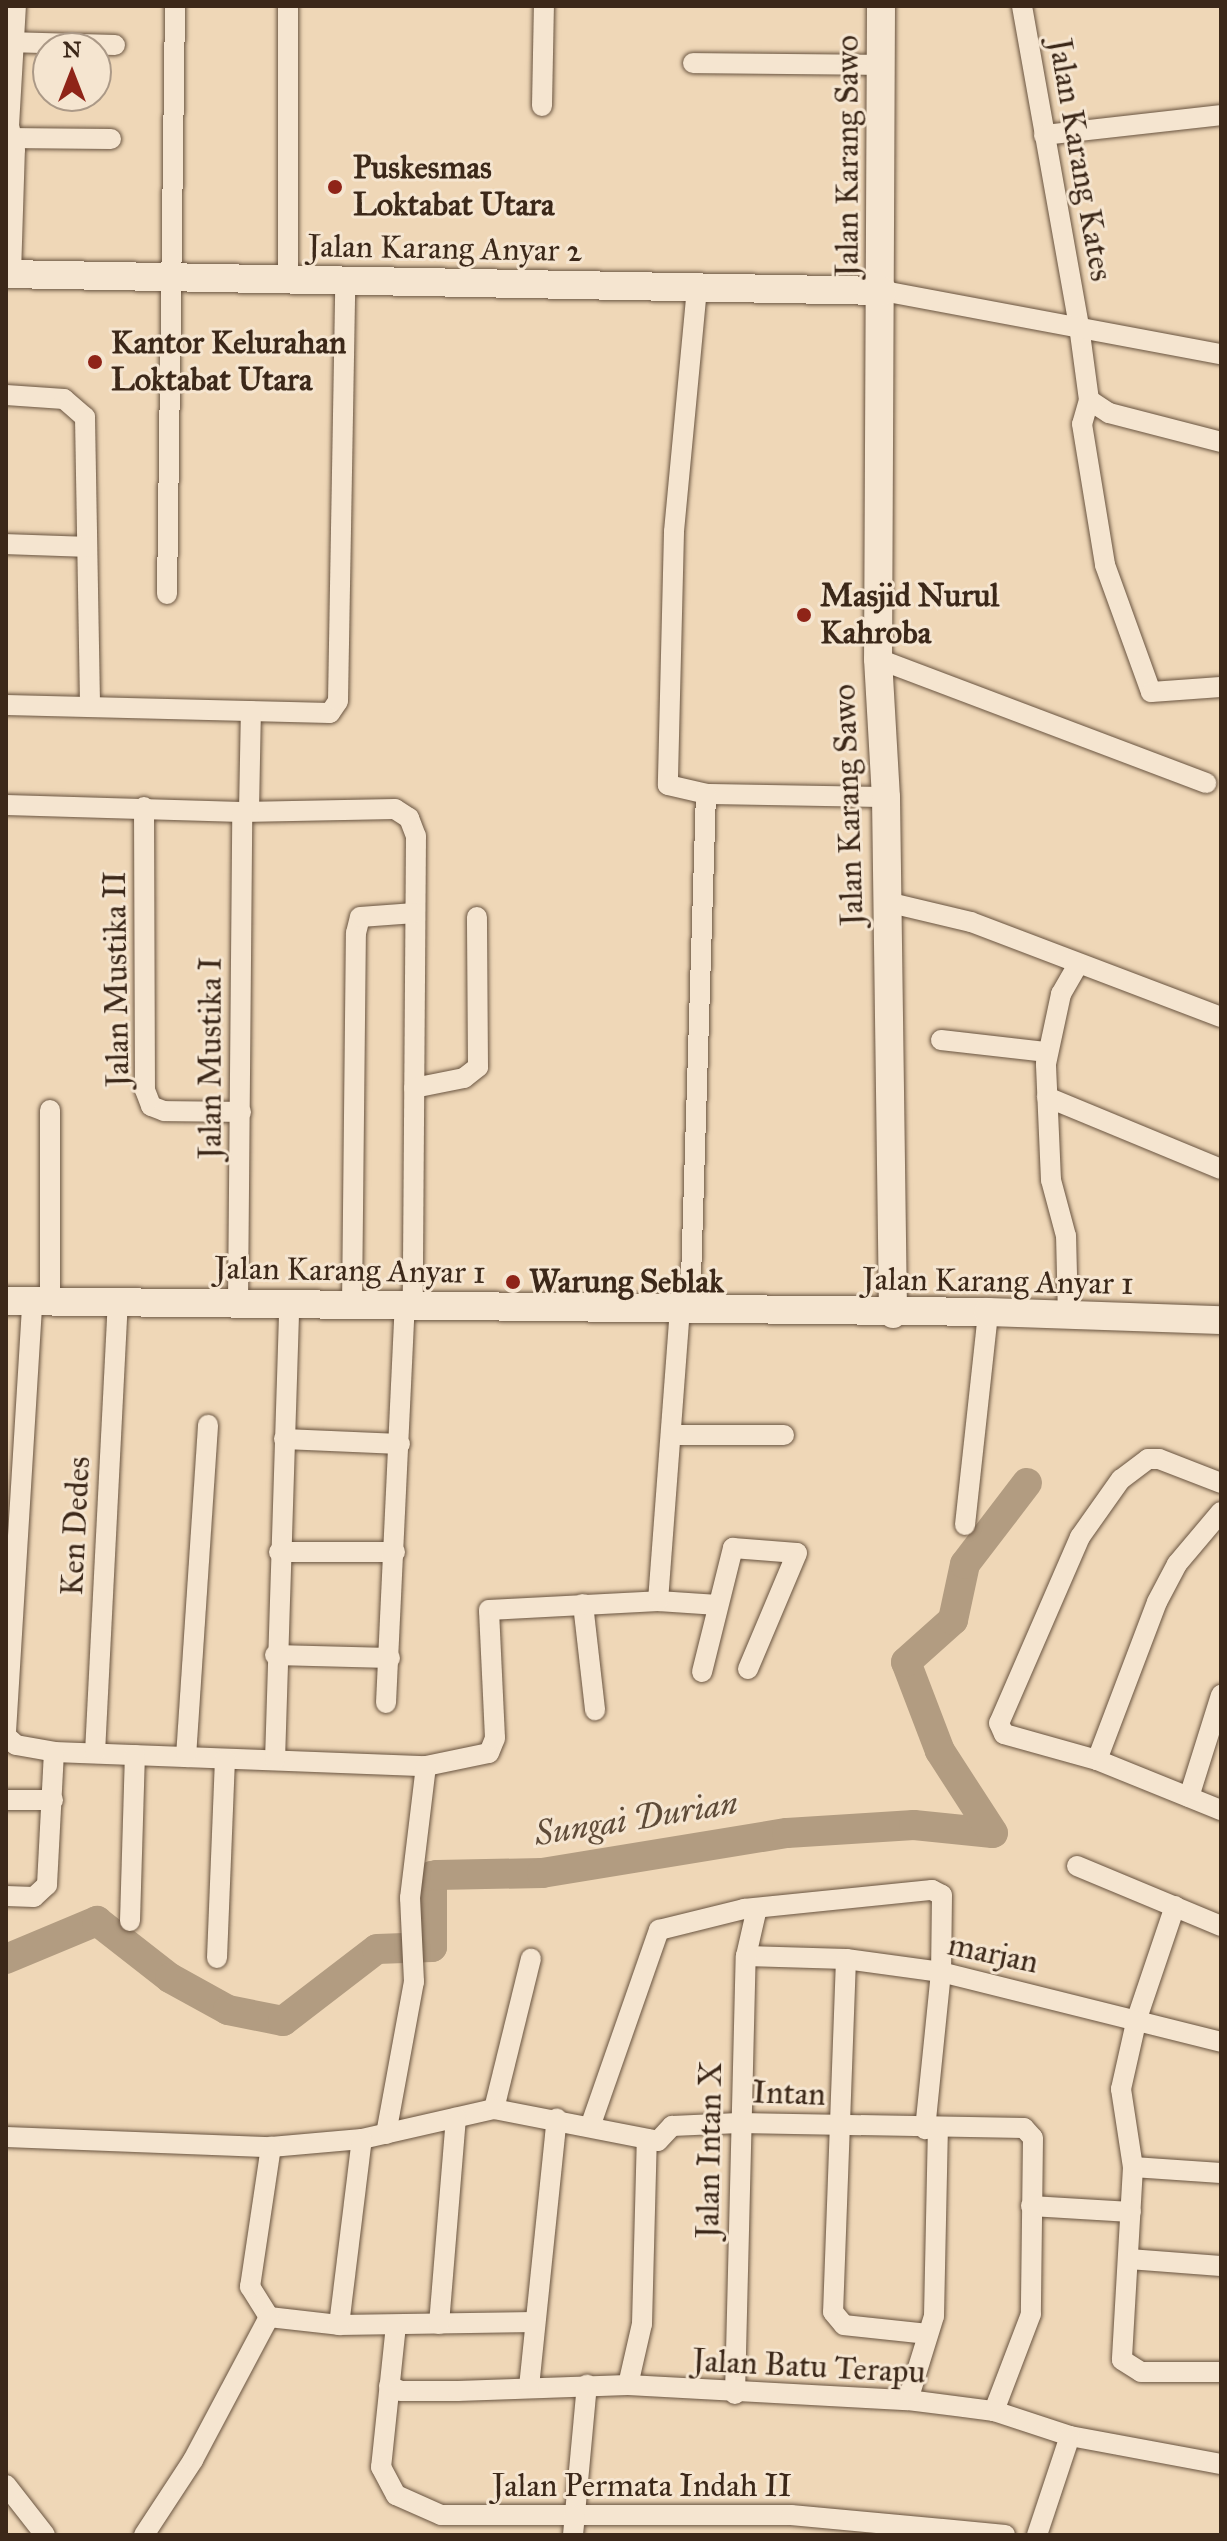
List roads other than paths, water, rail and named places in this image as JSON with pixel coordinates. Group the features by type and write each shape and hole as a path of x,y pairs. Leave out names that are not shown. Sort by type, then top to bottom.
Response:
{"street":[{"path":"167,594 168,278 175,6"},
{"path":"288,6 288,280"},
{"path":"542,106 544,6"},
{"name":"Jalan Karang Sawo","path":"881,6 883,291 878,659 886,797 893,1314"},
{"name":"Jalan Karang Kates","path":"1022,6 1079,326 1089,400 1082,424 1105,565 1151,692 1221,687"},
{"path":"8,274 16,13"},
{"path":"13,43 115,45"},
{"path":"693,63 881,65"},
{"path":"1044,135 1221,115"},
{"path":"13,141 111,139"},
{"name":"Jalan Karang Anyar 2","path":"8,274 883,291"},
{"path":"6,705 330,713 338,701 345,281"},
{"path":"697,288 674,532 665,766 668,785 706,794 886,797"},
{"path":"883,291 1221,354"},
{"path":"6,395 64,399 85,417 90,706"},
{"path":"1089,400 1109,413 1221,442"},
{"path":"6,544 87,547"},
{"path":"878,659 1206,783"},
{"name":"Jalan Mustika I","path":"238,1304 246,812 251,711"},
{"path":"658,1601 671,1435 685,1311 706,794"},
{"path":"6,805 246,812 395,809 409,818 416,836 409,1307 386,1703"},
{"name":"Jalan Mustika II","path":"144,807 145,1090 151,1106 164,1111 241,1112"},
{"path":"887,902 971,922 1221,1017"},
{"path":"352,1306 356,933 360,917 415,913"},
{"path":"414,1088 464,1078 478,1067 477,917"},
{"path":"1068,1316 1066,1236 1051,1180 1047,1052 1061,994 1078,965"},
{"path":"941,1040 1047,1052"},
{"path":"1047,1097 1221,1169"},
{"path":"50,1110 29,1301 6,1734 16,1745 54,1752 426,1766 493,1748 489,1610 658,1601 718,1605"},
{"name":"Jalan Karang Anyar 1","path":"29,1301 893,1314 988,1312 1221,1320"},
{"name":"Ken Dedes","path":"95,1753 118,1302"},
{"path":"275,1760 275,1655 289,1304"},
{"path":"965,1525 988,1312"},
{"path":"186,1757 208,1425"},
{"path":"671,1435 784,1435"},
{"path":"284,1439 400,1444"},
{"path":"1221,1483 1148,1459 1121,1479 1080,1537 999,1730 1097,1760 1221,1810"},
{"path":"1097,1760 1157,1602 1177,1564 1221,1512"},
{"path":"702,1672 733,1548 797,1553 748,1669"},
{"path":"279,1552 395,1552"},
{"path":"583,1604 595,1710"},
{"path":"275,1655 390,1658"},
{"path":"1189,1797 1221,1695"},
{"path":"6,1896 34,1897 45,1891 54,1752"},
{"path":"130,1921 135,1755"},
{"path":"217,1958 225,1759"},
{"path":"386,2134 415,1966 410,1898 426,1766"},
{"path":"6,1800 53,1800"},
{"path":"1077,1866 1221,1926"},
{"path":"591,2124 659,1930 757,1908 939,1891 941,1972 931,2129 934,2316 908,2400"},
{"path":"1175,1906 1137,2018 1121,2089 1133,2167 1122,2360 1128,2368 1221,2372"},
{"name":"Jalan Intan X","path":"735,2394 739,2123 746,1956 757,1908"},
{"name":"marjan","path":"746,1956 846,1959 941,1972 1137,2018 1221,2042"},
{"path":"494,2109 531,1958"},
{"path":"846,1959 837,2321 928,2334"},
{"path":"6,2137 271,2147 362,2139 494,2109 591,2124 647,2139 642,2324 628,2385"},
{"path":"439,2324 456,2118"},
{"path":"529,2387 557,2118"},
{"name":"Intan","path":"647,2139 658,2141 672,2126 739,2123 931,2129 1024,2128 1033,2133 1028,2334 994,2411"},
{"path":"339,2325 362,2139"},
{"path":"269,2317 250,2287 271,2147"},
{"path":"1133,2167 1221,2173"},
{"path":"1031,2206 1131,2212"},
{"path":"1129,2259 1221,2266"},
{"path":"269,2317 339,2325 535,2322"},
{"path":"144,2535 193,2460 269,2317"},
{"name":"Jalan Permata Indah II","path":"396,2325 381,2467 396,2495 441,2515 791,2515 1005,2535"},
{"path":"573,2535 587,2385"},
{"name":"Jalan Batu Terapu","path":"389,2386 420,2391 628,2385 735,2394 908,2400 994,2411 1070,2436 1221,2464"},
{"path":"1037,2535 1070,2436"},
{"path":"6,2485 45,2535"}],"waterway":[{"name":"Sungai Durian","path":"6,1959 97,1921 170,1978 228,2010 283,2021 377,1949 432,1947 432,1876 542,1873 787,1833 914,1825 993,1833 940,1751 906,1662 953,1620 965,1564 1027,1483"}],"place":[{"name":"Puskesmas Loktabat Utara","path":"335,187"},
{"name":"Kantor Kelurahan Loktabat Utara","path":"95,362"},
{"name":"Masjid Nurul Kahroba","path":"804,615"},
{"name":"Warung Seblak","path":"513,1282"}]}
